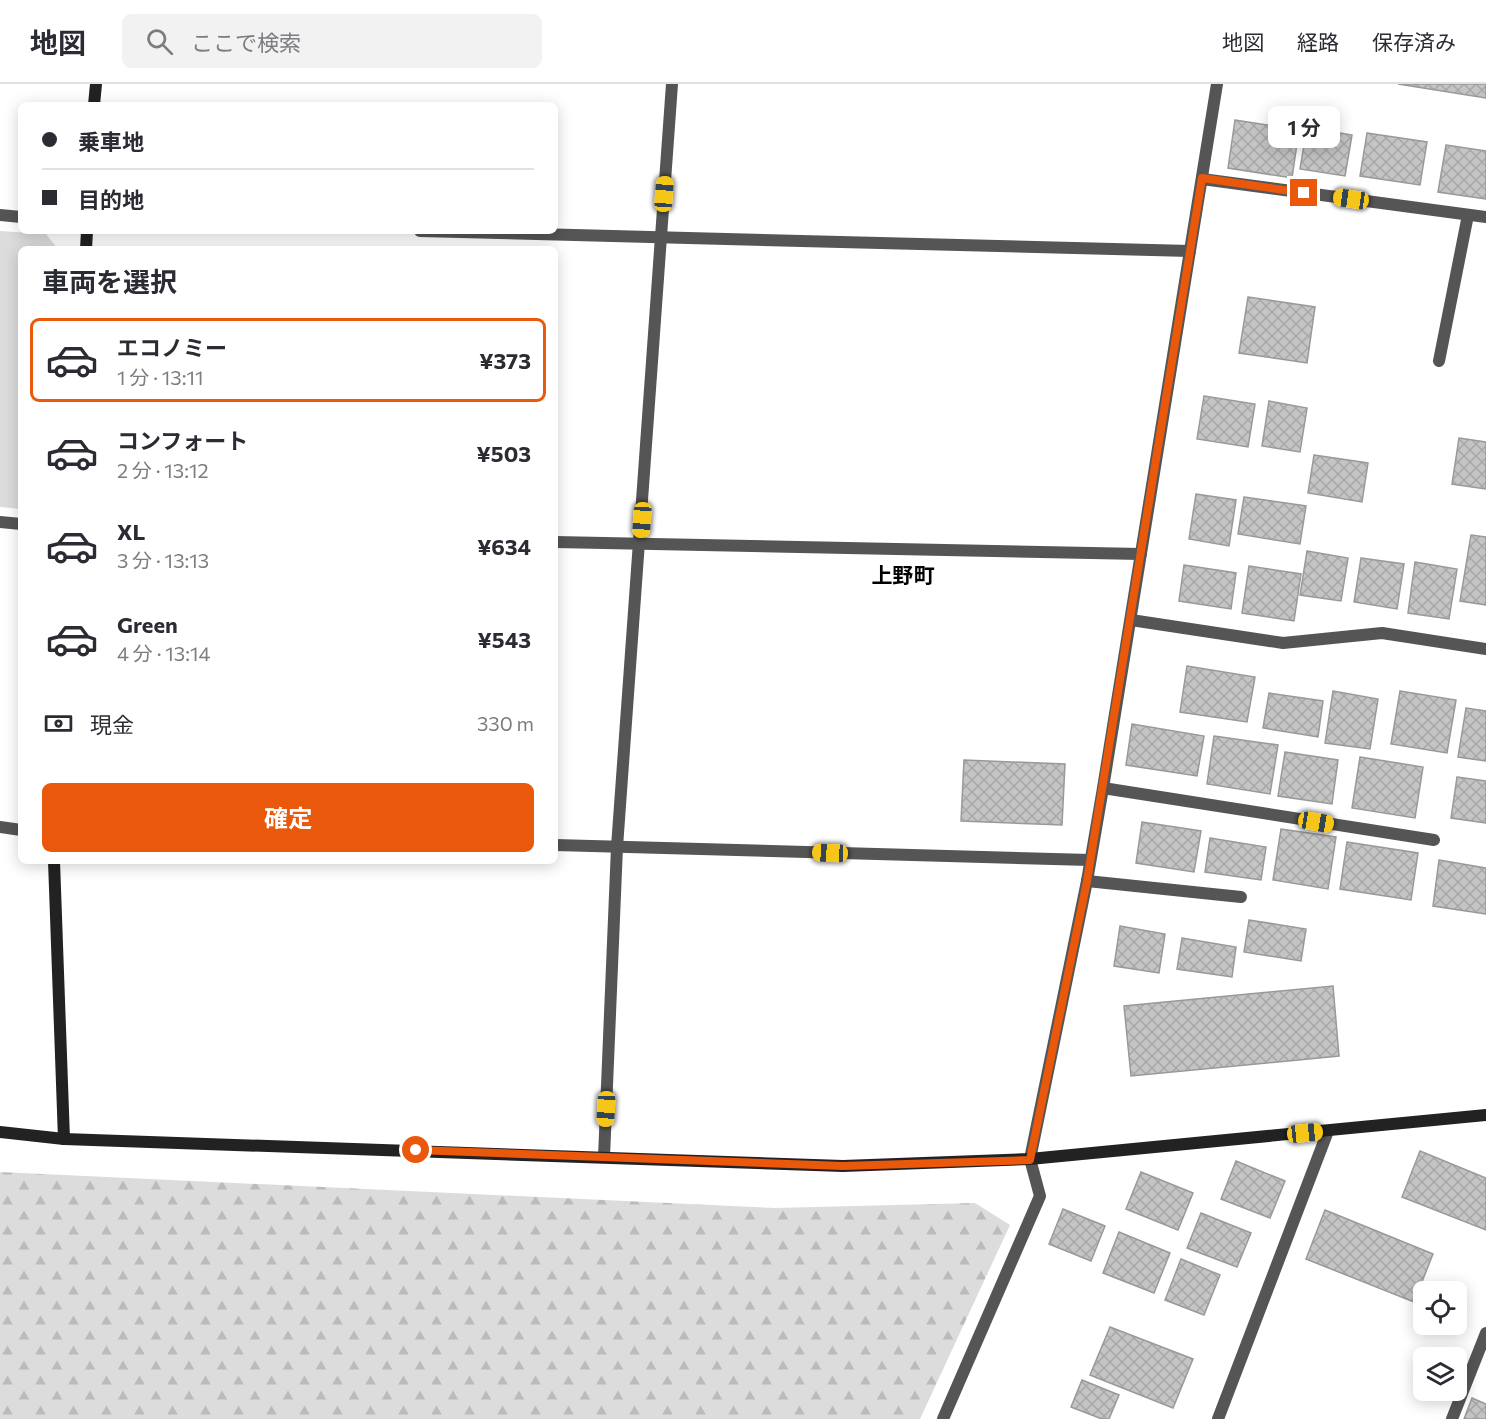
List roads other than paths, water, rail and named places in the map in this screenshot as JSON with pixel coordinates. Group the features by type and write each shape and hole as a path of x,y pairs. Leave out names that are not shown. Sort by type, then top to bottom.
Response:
{"street":[{"path":"94,102 96,84"},
{"path":"604,1157 617,847 672,84"},
{"path":"943,1419 1040,1196 1030,1160 1087,881 1217,84"},
{"path":"1202,178 1486,217"},
{"path":"0,215 18,217"},
{"path":"1440,361 1468,215"},
{"path":"523,234 1190,251"},
{"path":"0,522 18,524"},
{"path":"558,542 1141,554"},
{"path":"1131,620 1283,643 1382,633 1486,649"},
{"path":"1103,788 1434,840"},
{"path":"0,827 18,830"},
{"path":"558,845 1090,860"},
{"path":"54,864 64,1139"},
{"path":"1087,881 1241,897"},
{"path":"0,1132 64,1139 843,1166 1030,1160 1486,1115"},
{"path":"1218,1419 1328,1131"},
{"path":"1452,1419 1486,1333"}],"district":[{"name":"上野町","path":"903,576"}]}
